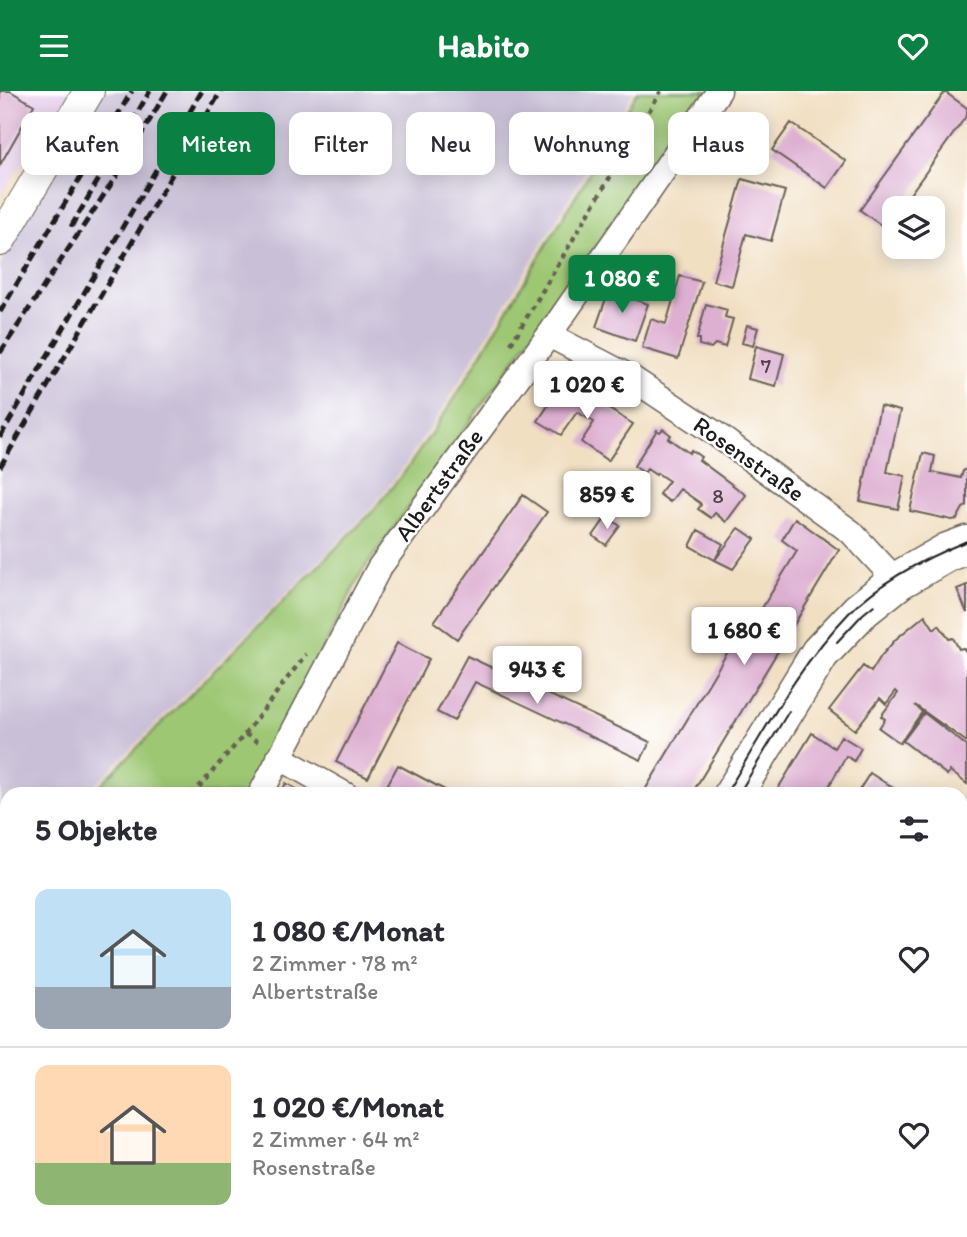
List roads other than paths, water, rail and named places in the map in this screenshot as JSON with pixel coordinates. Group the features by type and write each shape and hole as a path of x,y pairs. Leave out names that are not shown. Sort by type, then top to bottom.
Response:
{"main road":[{"path":"738,787 820,653 860,611 899,580 948,552 967,545"}],"street":[{"path":"0,241 89,91"},
{"name":"Albertstraße","path":"264,787 379,568 549,335 719,91"},
{"name":"Rosenstraße","path":"549,335 630,377 713,432 852,532 893,577 899,580"},
{"path":"279,757 331,787"}],"tram line":[{"path":"730,787 798,677 849,613 904,571 967,541"},
{"path":"837,642 874,605"},
{"path":"743,787 789,711"}],"railway":[{"path":"0,312 132,91"},
{"path":"71,227 150,91"},
{"path":"0,353 119,172 167,91"},
{"path":"0,437 202,91"},
{"path":"0,467 221,91"}]}
